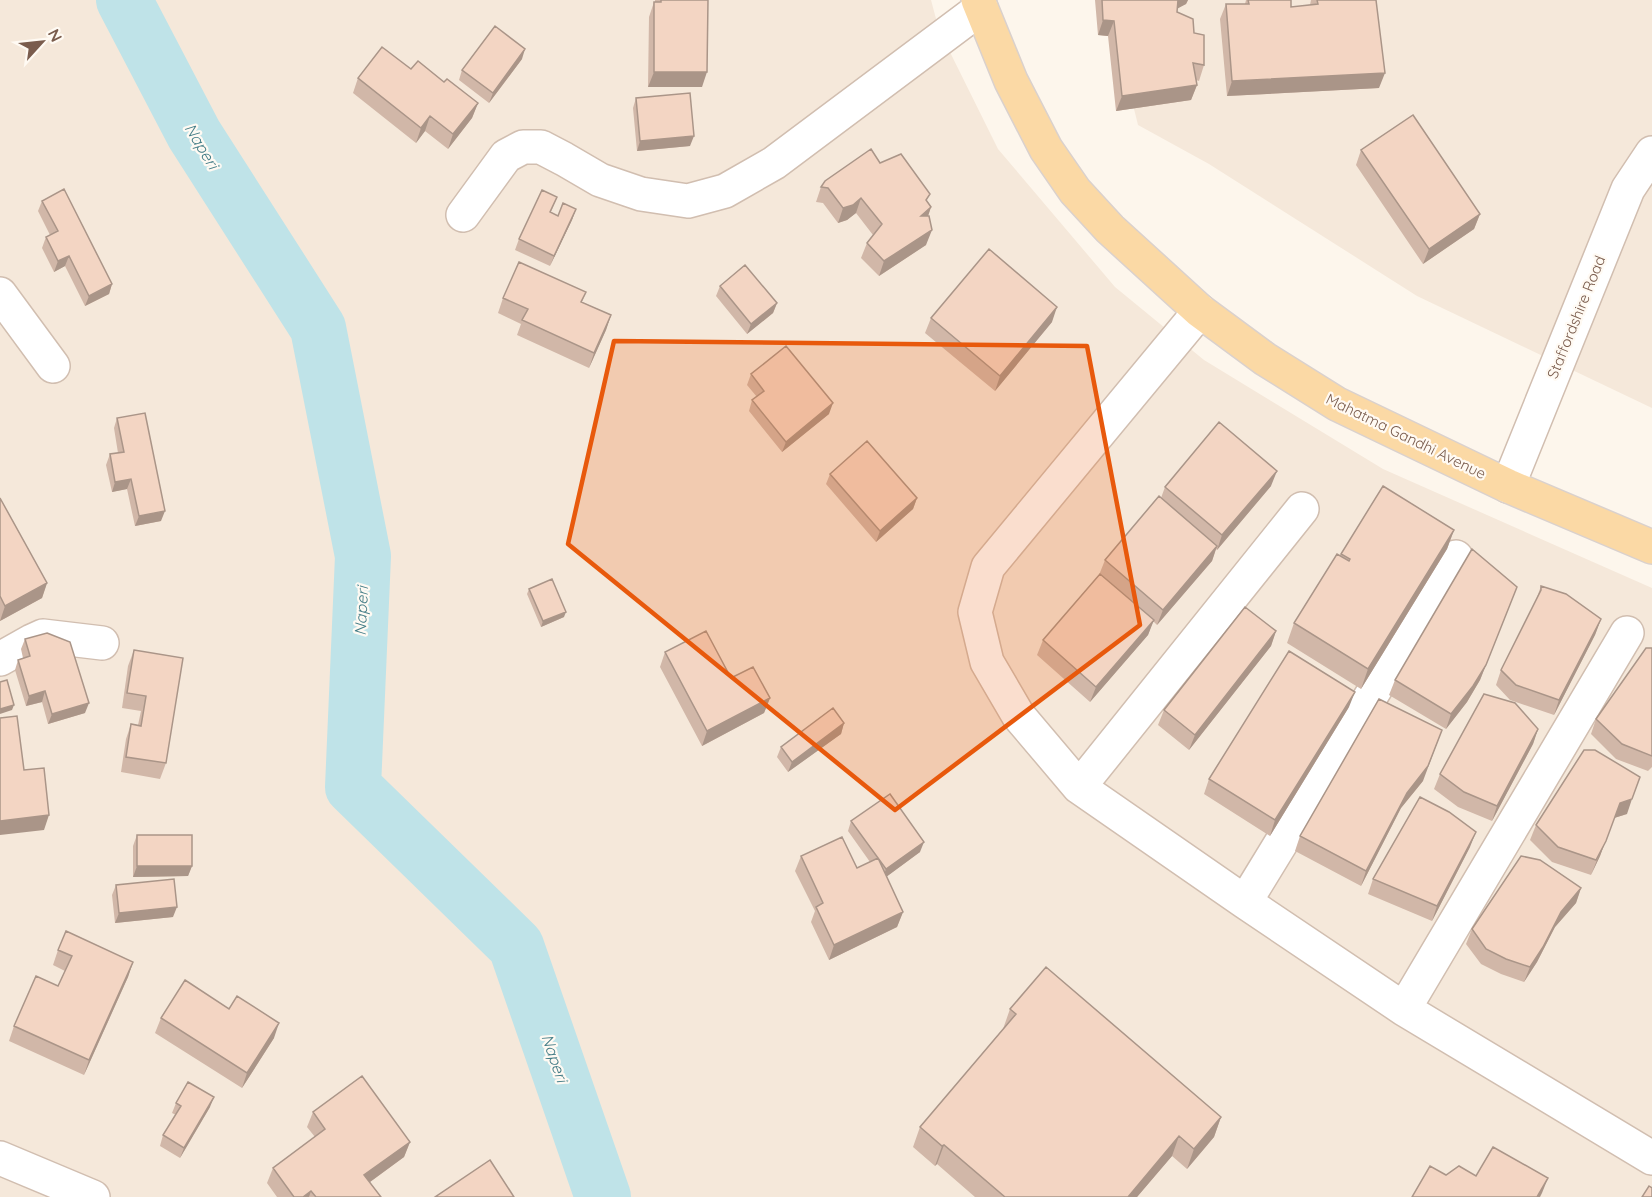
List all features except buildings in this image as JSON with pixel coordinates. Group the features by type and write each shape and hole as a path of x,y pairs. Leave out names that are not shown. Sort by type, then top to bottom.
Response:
{"main road":[{"name":"Mahatma Gandhi Avenue","path":"980,4 1011,81 1046,149 1075,191 1110,229 1200,311 1265,359 1337,404 1508,486 1652,547"}],"street":[{"path":"462,215 506,156 523,147 541,147 600,180 641,194 688,201 725,191 774,163 980,4"},
{"name":"Staffordshire Road","path":"1508,486 1628,189 1652,153"},
{"path":"0,294 53,366"},
{"path":"1200,311 988,567 975,612 987,662 1018,715 1079,787 1404,1009 1652,1158"},
{"path":"1079,787 1302,508"},
{"path":"1245,902 1456,557"},
{"path":"1404,1009 1627,633"},
{"path":"0,659 43,636 102,643"},
{"path":"0,1158 93,1197"}],"highlighted area":[{"path":"614,341 1087,346 1140,625 895,810 568,544"}],"shaded area":[{"name":"Naperi","path":"0,0 931,0 939,30 998,149 1115,287 1204,360 1383,469 1652,588 1652,1197 0,1197"},
{"path":"1107,0 1652,0 1652,408 1417,296 1209,164 1138,125"}],"waterway":[{"name":"Naperi","path":"124,0 194,134 318,328 363,556 353,787 516,946 603,1197"}]}
